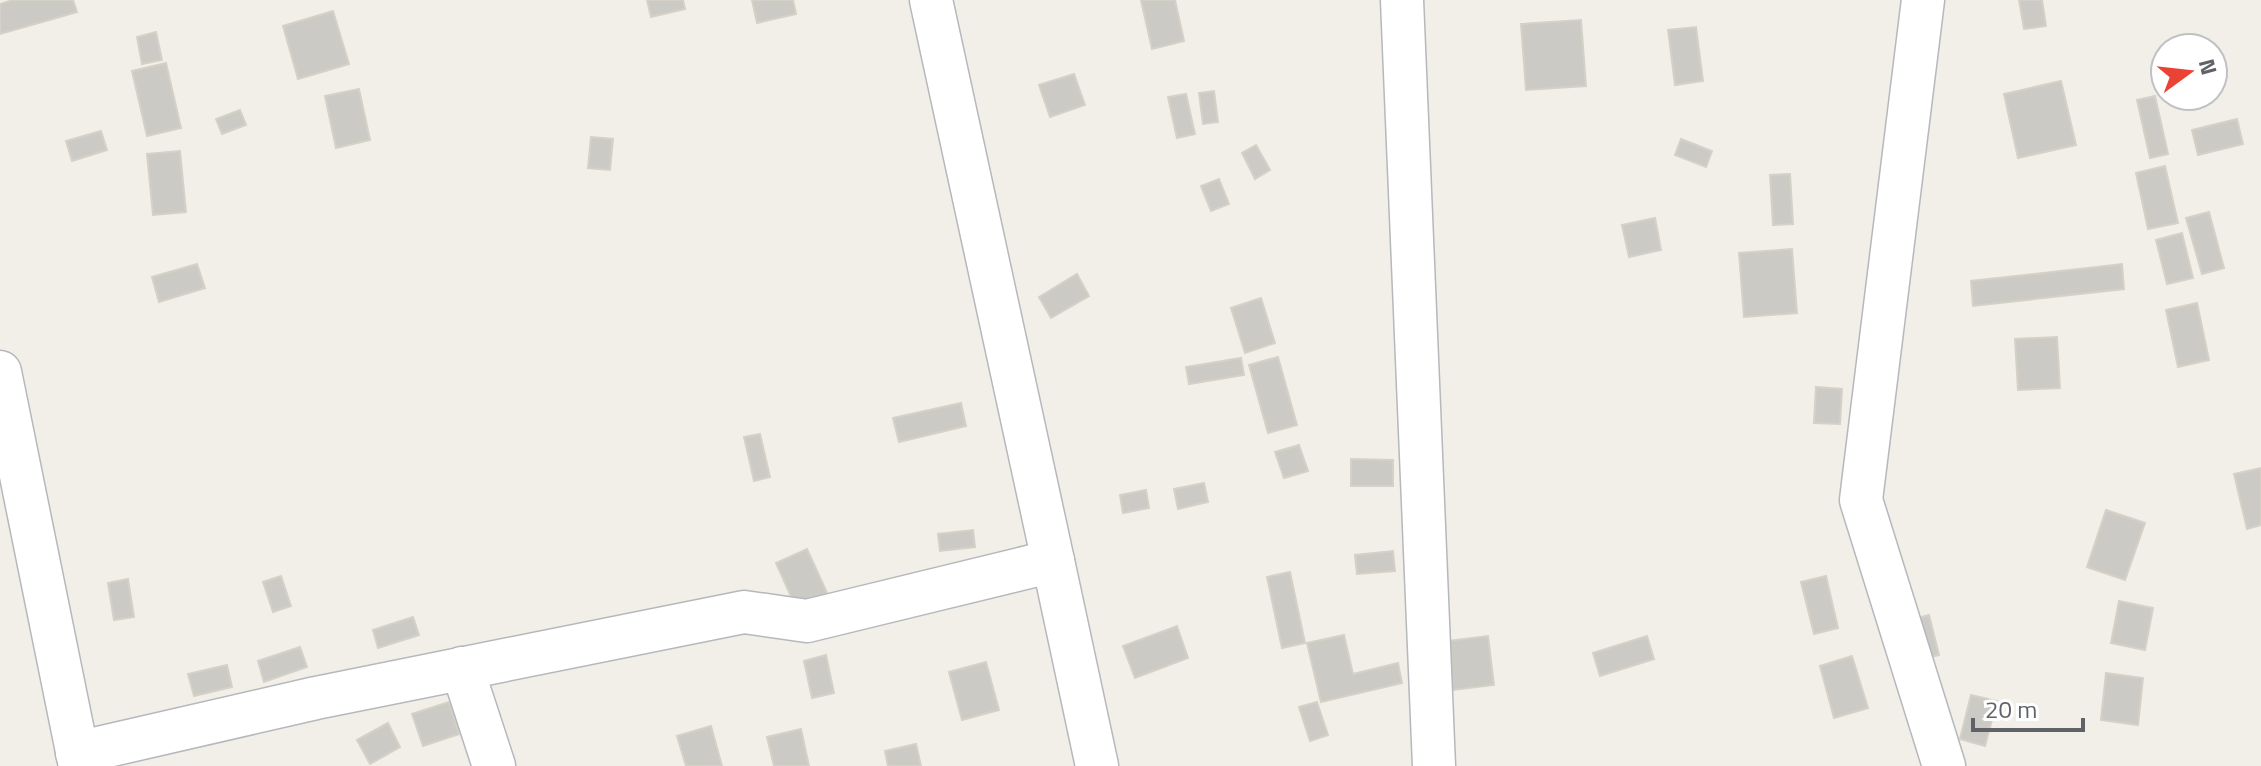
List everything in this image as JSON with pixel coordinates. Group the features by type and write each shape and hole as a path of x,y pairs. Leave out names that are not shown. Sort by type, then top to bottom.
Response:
{"street":[{"path":"931,0 1097,766"},
{"path":"1402,0 1434,766"},
{"path":"1923,0 1861,500 1944,766"},
{"path":"0,372 79,760 316,698 462,668 744,612 807,621 1053,561"},
{"path":"462,668 494,766"}],"building":[{"path":"13,0 73,0 77,12 0,34 0,4"},
{"path":"647,0 683,0 685,9 651,17"},
{"path":"752,0 793,0 796,14 757,23"},
{"path":"1141,0 1175,0 1184,41 1152,49"},
{"path":"2019,0 2042,0 2046,26 2024,29"},
{"path":"333,11 349,64 298,79 283,26"},
{"path":"1581,20 1586,86 1526,90 1521,24"},
{"path":"1696,27 1703,81 1675,85 1668,30"},
{"path":"156,32 162,60 142,64 137,37"},
{"path":"166,63 181,128 147,136 132,71"},
{"path":"1074,74 1085,105 1050,117 1039,85"},
{"path":"2061,81 2076,145 2018,158 2004,94"},
{"path":"359,89 370,140 336,148 325,96"},
{"path":"1214,91 1218,122 1203,124 1199,93"},
{"path":"1186,94 1195,134 1177,138 1168,97"},
{"path":"2149,97 2149,112 2159,112 2168,154 2150,158 2137,100"},
{"path":"240,110 246,125 222,134 216,119"},
{"path":"2237,119 2243,144 2198,155 2192,130"},
{"path":"101,131 107,150 72,161 66,141"},
{"path":"591,137 613,139 610,170 588,168"},
{"path":"1681,139 1712,151 1706,167 1675,155"},
{"path":"1256,145 1270,170 1255,179 1242,153"},
{"path":"180,151 186,212 153,215 147,154"},
{"path":"2165,166 2178,223 2148,229 2136,173"},
{"path":"1790,174 1793,224 1773,225 1770,175"},
{"path":"1219,179 1229,204 1211,211 1201,186"},
{"path":"2209,212 2224,268 2202,274 2186,218"},
{"path":"1655,218 1661,250 1629,257 1622,225"},
{"path":"2182,233 2193,278 2167,284 2156,240"},
{"path":"1792,249 1797,313 1744,317 1739,253"},
{"path":"197,264 205,288 159,302 152,277"},
{"path":"2122,264 2124,289 1973,306 1971,281"},
{"path":"1077,274 1089,296 1051,318 1039,297"},
{"path":"1261,298 1275,343 1245,353 1231,308"},
{"path":"2197,303 2209,360 2178,367 2166,310"},
{"path":"2057,337 2060,388 2018,390 2015,339"},
{"path":"1278,357 1297,425 1268,433 1249,365"},
{"path":"1241,358 1244,375 1189,384 1186,367"},
{"path":"1816,387 1842,389 1840,424 1814,423"},
{"path":"961,403 966,426 899,442 893,418"},
{"path":"760,434 770,477 754,481 744,437"},
{"path":"1299,445 1308,471 1284,478 1275,452"},
{"path":"1351,459 1393,460 1393,486 1351,486"},
{"path":"2261,468 2261,525 2247,529 2234,474"},
{"path":"1204,483 1208,502 1178,509 1174,489"},
{"path":"1146,490 1149,508 1123,513 1120,495"},
{"path":"2106,510 2145,523 2125,580 2087,567"},
{"path":"973,530 975,547 940,551 938,534"},
{"path":"807,549 828,595 797,610 776,563"},
{"path":"1393,551 1395,571 1357,574 1355,555"},
{"path":"1290,572 1305,643 1282,648 1267,577"},
{"path":"281,576 291,606 273,612 263,582"},
{"path":"1826,576 1838,628 1814,634 1801,582"},
{"path":"128,579 134,617 114,620 108,583"},
{"path":"2119,601 2153,608 2145,650 2111,643"},
{"path":"1929,615 1939,655 1918,660 1907,621"},
{"path":"413,617 419,635 378,648 373,630"},
{"path":"1177,626 1188,658 1135,678 1123,646"},
{"path":"1344,635 1353,674 1398,663 1402,683 1321,702 1307,643"},
{"path":"1488,636 1494,685 1445,691 1439,642"},
{"path":"1647,636 1654,659 1600,676 1593,653"},
{"path":"300,647 307,667 264,682 258,661"},
{"path":"826,655 834,693 812,698 804,661"},
{"path":"1852,656 1868,708 1834,718 1820,666"},
{"path":"986,662 999,710 962,720 949,672"},
{"path":"227,665 232,687 194,696 188,674"},
{"path":"2106,673 2143,678 2138,725 2101,720"},
{"path":"1971,695 1997,701 1985,746 1960,739"},
{"path":"449,702 459,734 423,746 412,714"},
{"path":"1317,702 1328,735 1310,741 1299,707"},
{"path":"388,723 400,747 370,764 357,740"},
{"path":"711,726 722,766 686,766 677,736"},
{"path":"801,729 809,766 774,766 767,737"},
{"path":"916,744 921,766 888,766 885,751"}]}
